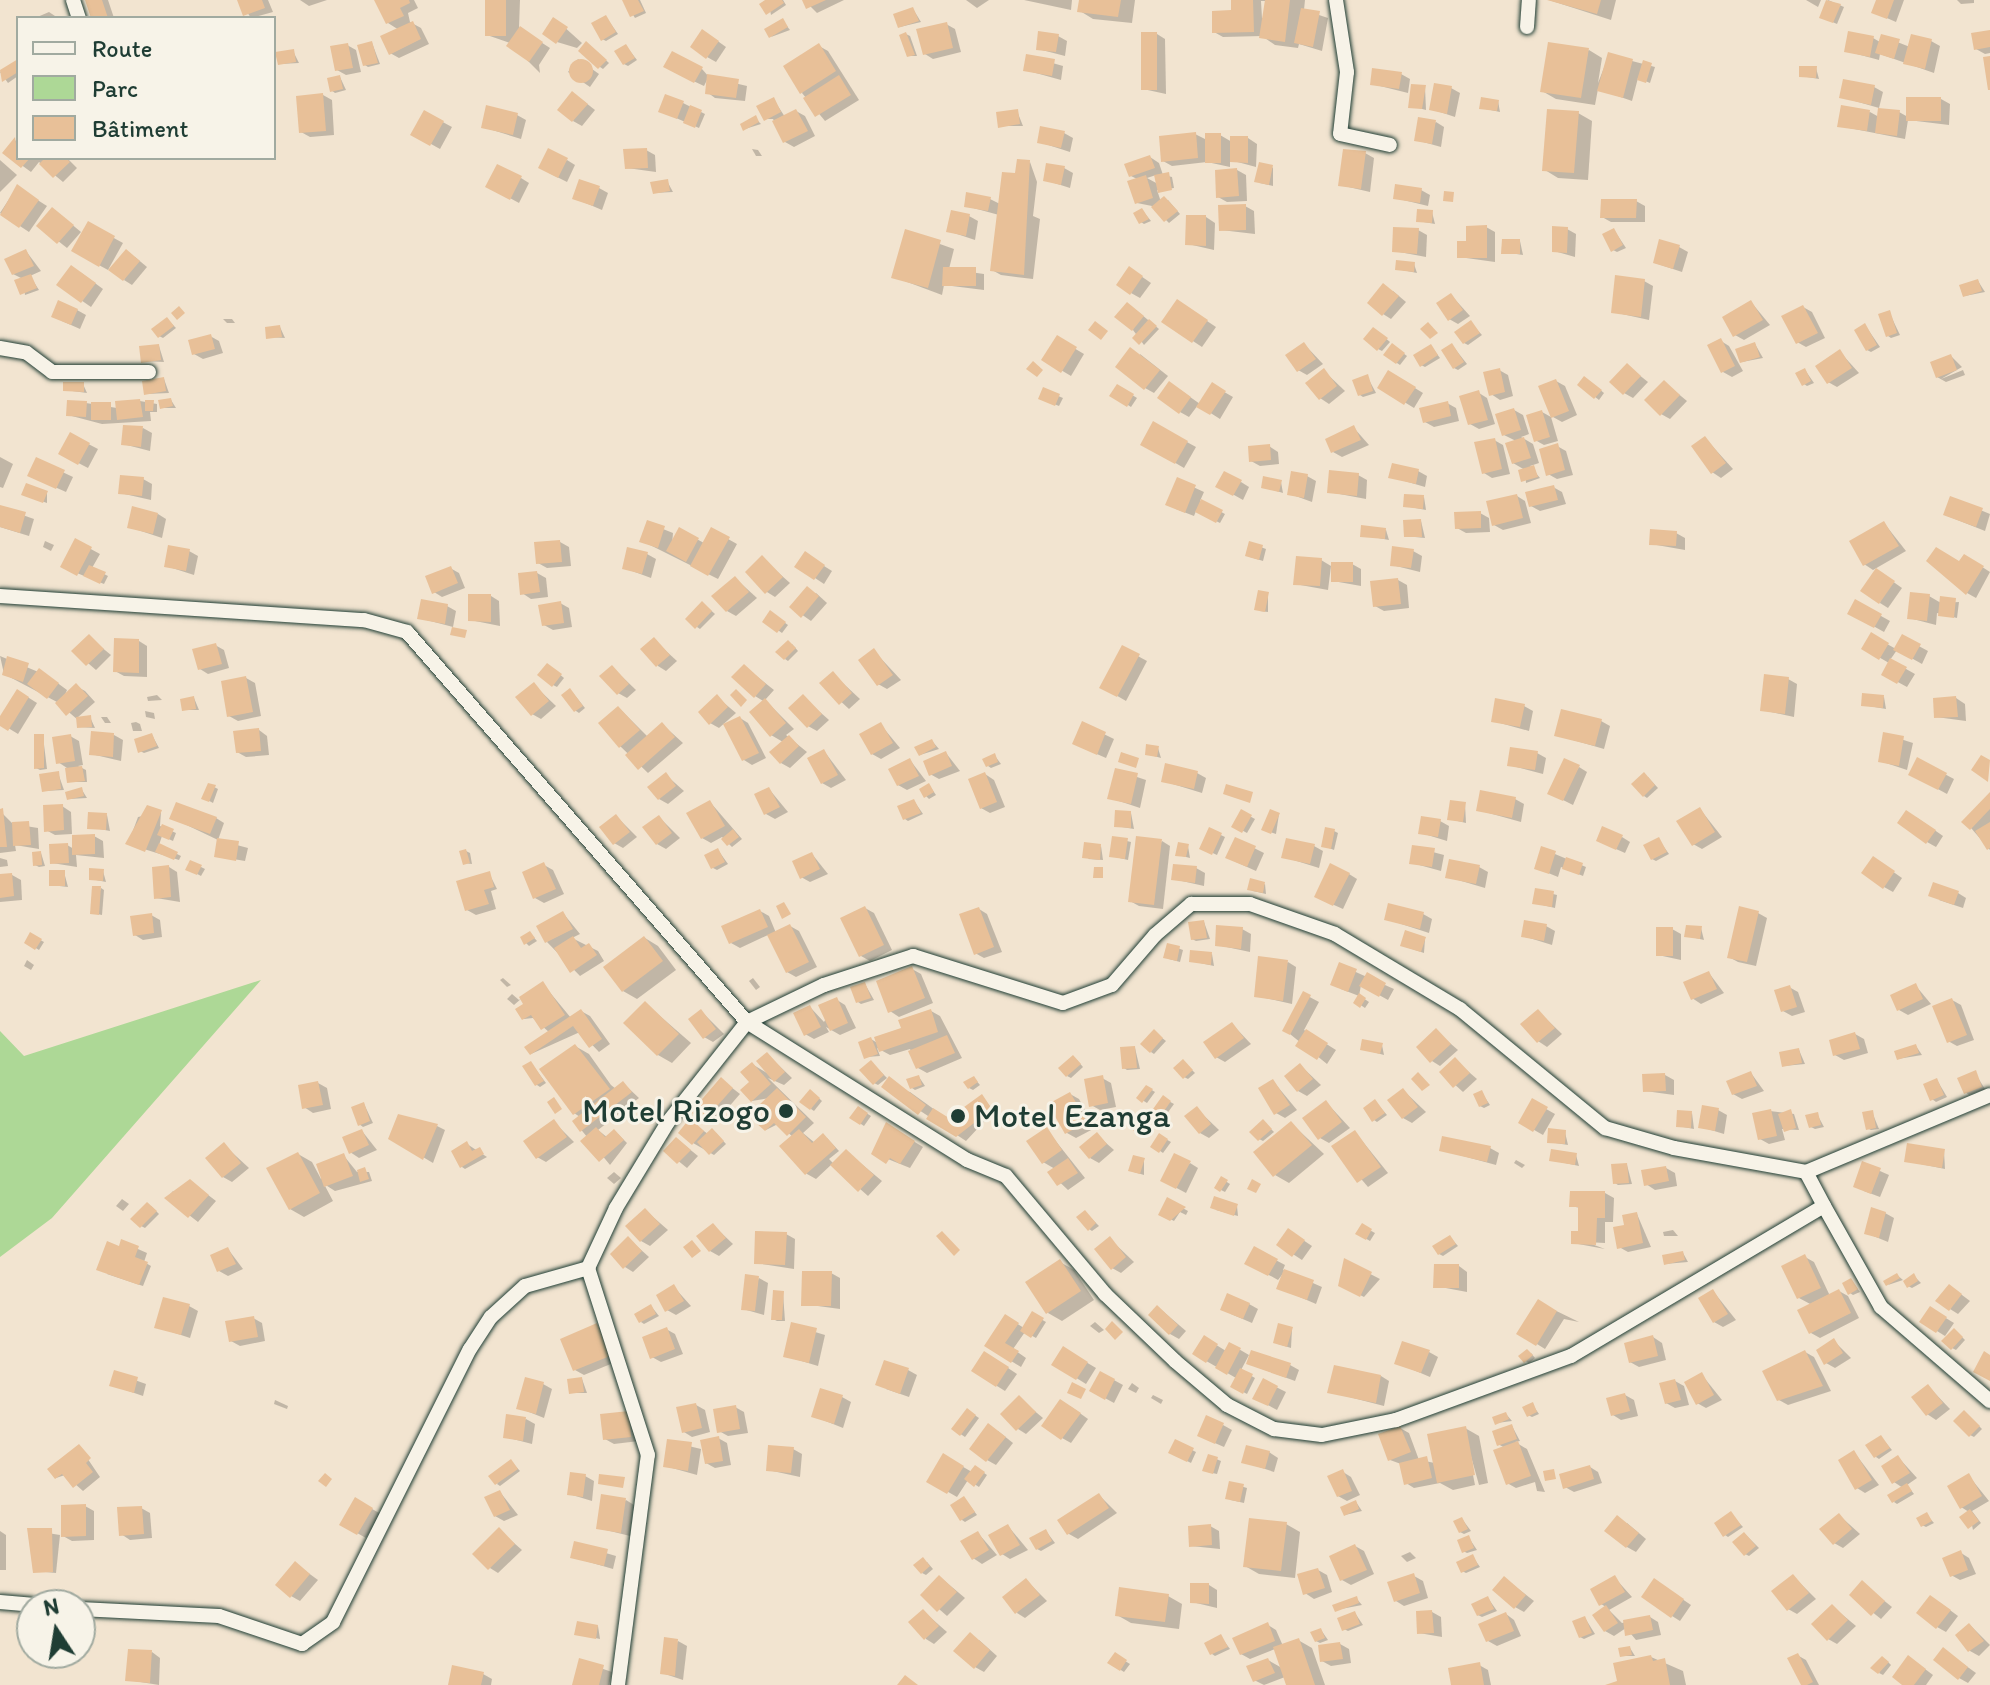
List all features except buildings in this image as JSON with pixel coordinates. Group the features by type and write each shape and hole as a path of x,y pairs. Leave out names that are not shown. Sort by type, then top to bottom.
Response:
{"street":[{"path":"1336,0 1347,72 1340,134 1390,145"},
{"path":"1527,27 1529,0"},
{"path":"0,348 27,353 52,372 149,372"},
{"path":"0,596 364,620 407,632 747,1022 967,1160 1006,1176 1105,1294 1165,1352 1227,1405 1274,1429 1322,1435 1396,1420 1571,1356 1824,1206"},
{"path":"618,1685 648,1455 588,1268 616,1208 668,1122 747,1022 824,985 913,956 1063,1003 1112,985 1155,935 1191,904 1250,904 1335,934 1460,1009 1605,1128 1674,1148 1806,1172 1990,1095"},
{"path":"1806,1172 1881,1307 1990,1401"},
{"path":"96,1610 219,1616 302,1644 333,1622 470,1349 491,1317 525,1286 588,1268"}],"green space":[{"path":"261,980 52,1218 0,1257 0,1031 24,1056"}],"place":[{"name":"Motel Rizogo","path":"786,1111"},
{"name":"Motel Ezanga","path":"958,1116"}]}
